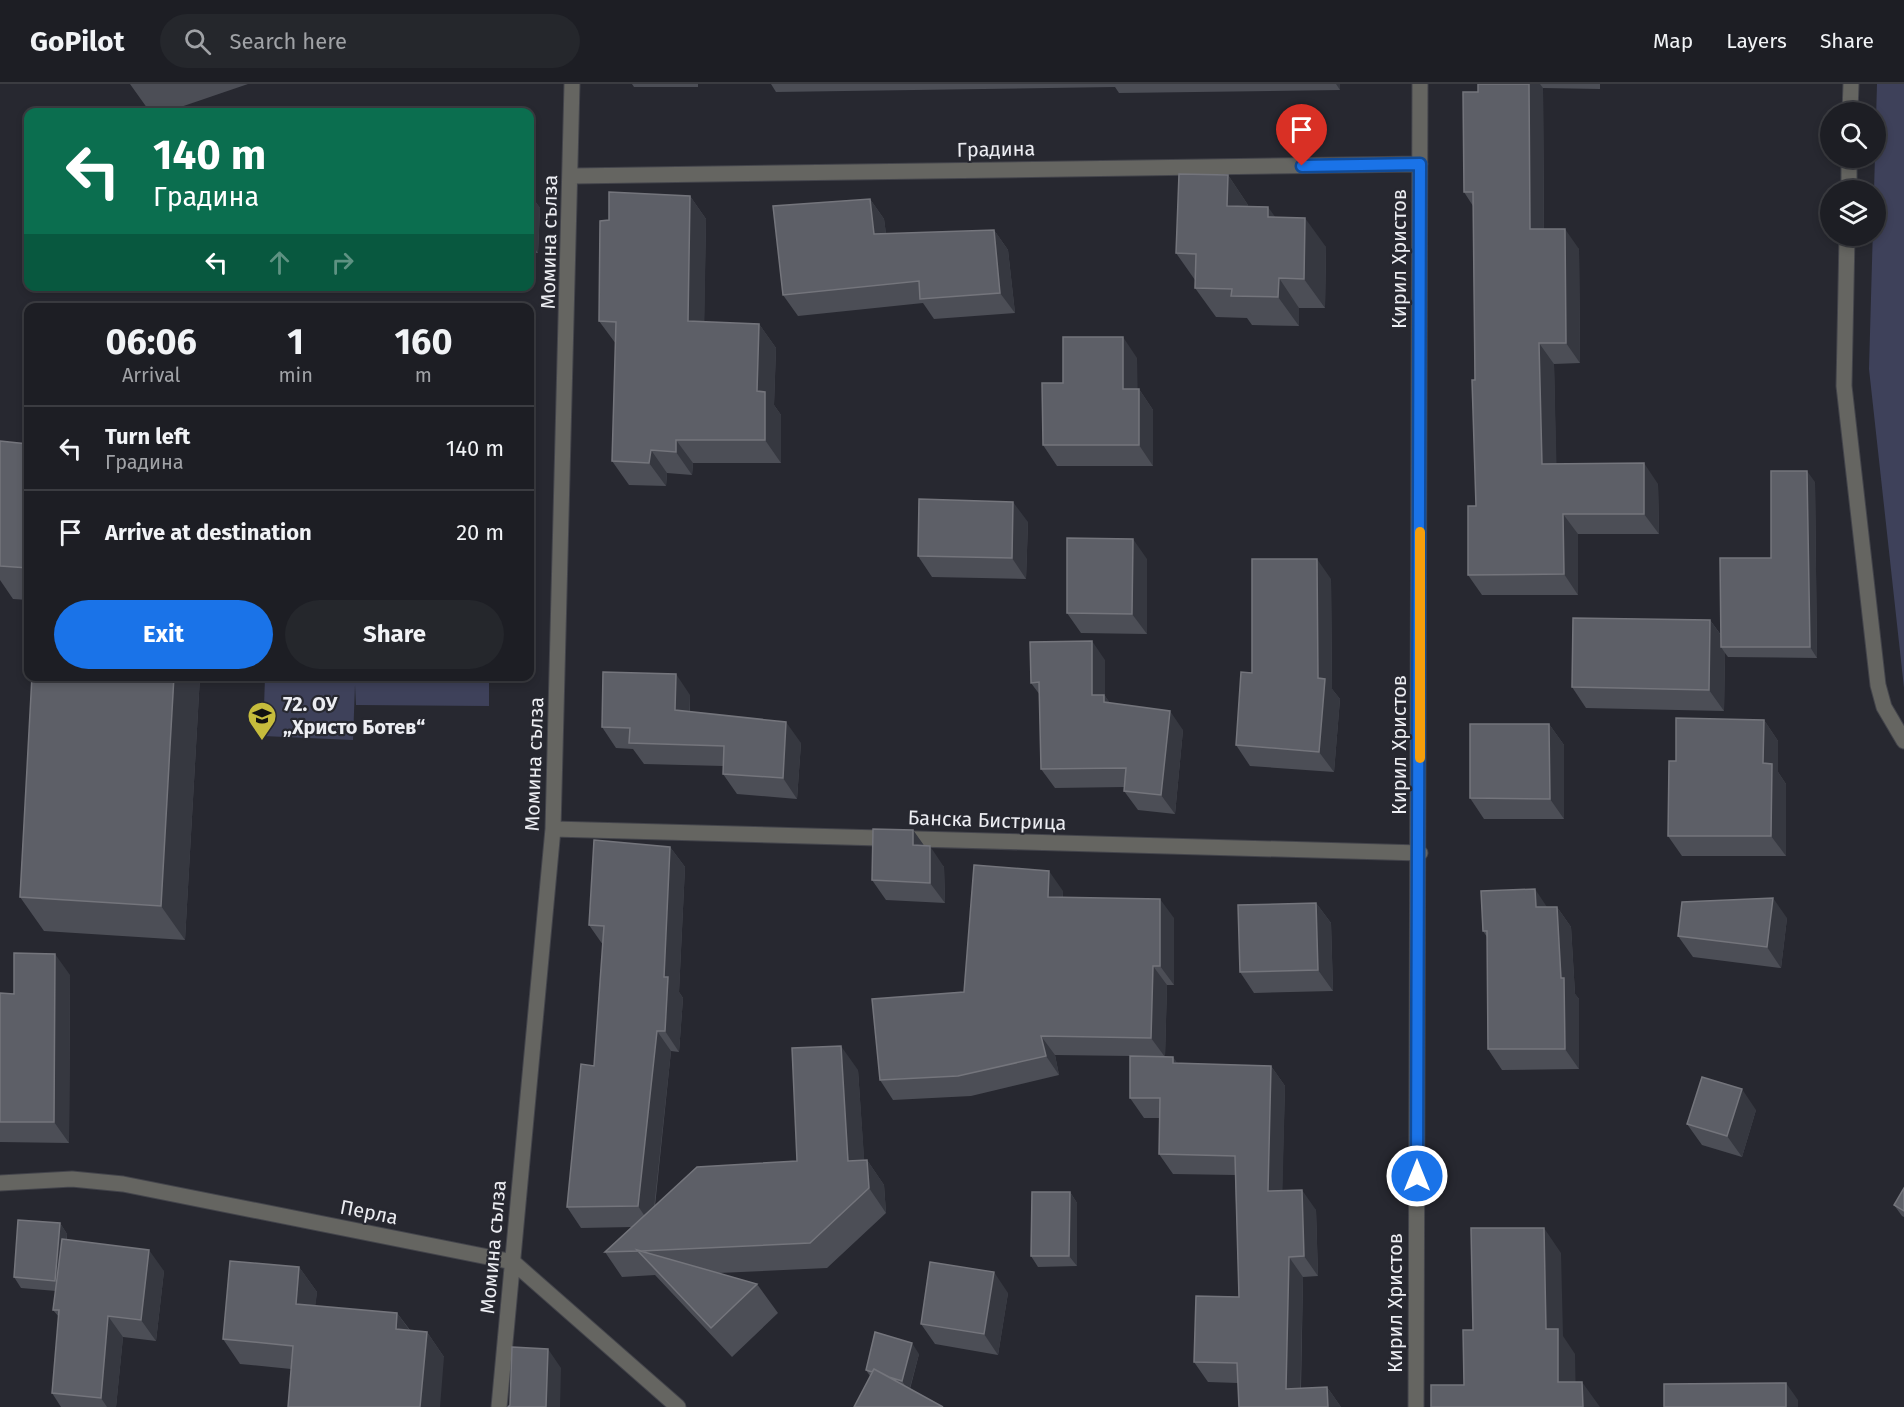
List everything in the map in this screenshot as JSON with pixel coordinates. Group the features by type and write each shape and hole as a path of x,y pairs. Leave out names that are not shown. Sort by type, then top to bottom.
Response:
{"street":[{"name":"Момина сълза","path":"500,1407 553,829 572,176 572,84"},
{"name":"Кирил Христов","path":"1416,1407 1420,853 1420,84"},
{"path":"1851,84 1851,102"},
{"name":"Градина","path":"572,176 1420,164"},
{"path":"1847,246 1844,386 1878,685 1884,707 1904,741"},
{"name":"Банска Бистрица","path":"553,829 1420,853"},
{"name":"Перла","path":"0,1183 72,1179 123,1184 513,1263 678,1407"}],"shaded area":[{"path":"1877,84 1904,84 1904,688 1869,369 1872,246 1886,246 1886,180 1874,180 1875,168 1886,168 1886,102 1876,102"},
{"path":"265,681 489,681 489,706 356,705 355,685 353,740 263,736"}],"building":[{"path":"1478,84 1529,84 1530,229 1565,229 1566,343 1539,343 1542,464 1644,463 1644,514 1563,514 1564,574 1468,575 1468,506 1476,506 1472,380 1475,380 1473,192 1464,192 1463,92 1478,92"},
{"path":"1179,174 1228,175 1227,206 1268,207 1268,217 1305,218 1304,279 1279,278 1278,297 1231,296 1232,289 1195,288 1196,254 1176,253"},
{"path":"609,192 690,196 688,321 759,324 757,391 765,392 765,440 676,440 676,452 651,450 649,463 612,461 616,322 599,321 600,221 609,220"},
{"path":"870,199 874,234 994,230 1000,293 920,299 919,281 783,295 773,206"},
{"path":"1063,337 1123,337 1123,389 1139,389 1139,445 1043,445 1042,383 1063,383"},
{"path":"0,441 24,444 24,568 0,566"},
{"path":"1771,471 1807,471 1810,647 1721,647 1720,558 1771,558"},
{"path":"919,499 1013,502 1012,558 918,556"},
{"path":"1067,538 1133,539 1132,614 1067,613"},
{"path":"1252,559 1317,559 1318,678 1325,679 1319,752 1236,745 1241,672 1252,673"},
{"path":"1573,618 1710,620 1709,690 1572,687"},
{"path":"1092,641 1092,695 1104,695 1104,702 1170,711 1161,795 1124,791 1126,768 1041,769 1039,682 1031,683 1030,642"},
{"path":"603,672 676,674 675,710 786,722 783,778 723,774 724,746 629,743 630,728 602,727"},
{"path":"32,681 174,681 161,906 20,897"},
{"path":"1676,718 1764,720 1763,763 1772,764 1771,836 1668,836 1669,761 1676,761"},
{"path":"1470,724 1549,724 1550,799 1470,798"},
{"path":"873,829 913,830 913,845 930,846 930,883 872,880"},
{"path":"594,840 670,847 664,977 668,977 665,1031 657,1031 638,1206 567,1207 581,1064 594,1066 604,926 589,925"},
{"path":"974,865 1049,871 1048,897 1160,899 1160,966 1153,966 1151,1038 1041,1036 1046,1056 958,1076 880,1080 872,999 964,992"},
{"path":"1535,889 1536,907 1557,907 1561,978 1564,978 1565,1049 1488,1049 1487,931 1483,931 1481,891"},
{"path":"1773,898 1767,947 1678,936 1682,902"},
{"path":"1316,903 1318,970 1240,972 1238,905"},
{"path":"14,953 55,954 54,1122 0,1122 0,993 14,994"},
{"path":"841,1046 848,1161 867,1160 869,1188 810,1243 605,1252 697,1167 797,1161 792,1048"},
{"path":"1130,1056 1173,1057 1173,1063 1271,1066 1268,1191 1302,1190 1304,1256 1289,1257 1286,1389 1327,1387 1328,1407 1239,1407 1237,1363 1194,1362 1196,1296 1239,1297 1235,1156 1159,1154 1160,1098 1130,1098"},
{"path":"1702,1077 1742,1089 1727,1136 1687,1124"},
{"path":"1904,1188 1904,1211 1894,1205"},
{"path":"1032,1192 1070,1192 1069,1256 1031,1256"},
{"path":"18,1220 60,1223 55,1281 14,1277"},
{"path":"1471,1228 1544,1228 1546,1329 1558,1329 1558,1382 1582,1382 1583,1407 1431,1407 1431,1385 1464,1385 1463,1330 1473,1330"},
{"path":"62,1239 149,1250 141,1320 108,1316 101,1398 52,1393 59,1310 53,1310"},
{"path":"637,1250 757,1284 711,1328"},
{"path":"230,1261 299,1267 296,1304 397,1313 396,1329 427,1332 420,1407 288,1407 293,1346 223,1339"},
{"path":"930,1262 994,1272 984,1334 921,1324"},
{"path":"875,1332 912,1343 902,1381 874,1369 872,1372 866,1370"},
{"path":"512,1347 548,1349 546,1407 508,1407 510,1405"},
{"path":"874,1369 943,1407 854,1407"},
{"path":"1786,1383 1786,1407 1664,1407 1664,1384"}],"slow traffic":[{"path":"1420,532 1420,758"}],"place":[{"name":"72. ОУ „Христо Ботев“","path":"262,742"}],"route":[{"path":"1302,166 1420,164 1420,853 1417,1176"}]}
